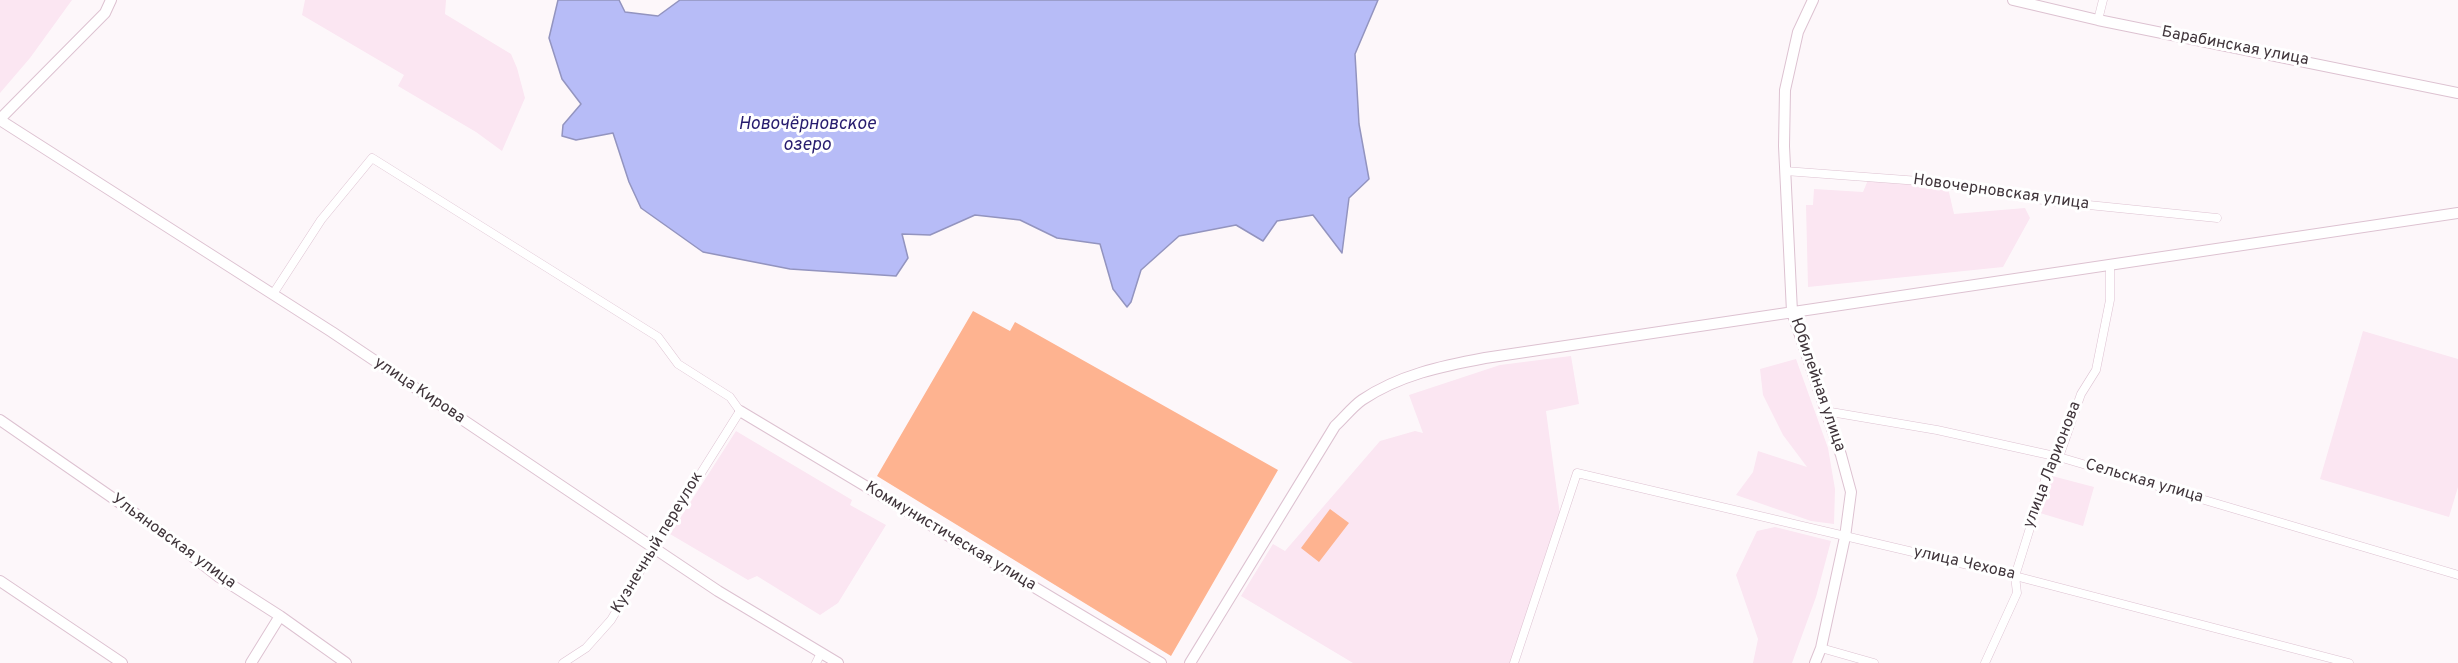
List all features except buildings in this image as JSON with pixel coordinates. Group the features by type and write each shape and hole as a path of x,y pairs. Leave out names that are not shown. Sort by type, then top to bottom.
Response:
{"street":[{"path":"0,119 105,13 111,0"},
{"name":"Юбилейная улица","path":"1813,0 1798,32 1785,90 1785,171 1792,312 1841,454 1851,492 1845,537 1821,648 1815,663"},
{"name":"Барабинская улица","path":"2013,0 2098,20 2458,93"},
{"path":"2098,20 2103,0"},
{"name":"улица Кирова","path":"0,119 273,294 818,658 838,663"},
{"path":"273,294 321,220 372,159 658,337 678,364 730,397 740,411"},
{"name":"Новочерновская улица","path":"1785,171 1933,182 2049,201 2217,218"},
{"path":"1190,663 1335,426 1361,401 1399,380 1437,367 2458,213"},
{"name":"улица Ларионова","path":"1985,663 2017,593 2014,576 2045,480 2059,457 2081,394 2096,370 2110,300 2110,265"},
{"name":"Кузнечный переулок","path":"569,662 586,648 611,620 740,411"},
{"name":"Коммунистическая улица","path":"740,411 1161,663"},
{"name":"Сельская улица","path":"1826,411 1936,430 2059,457 2458,574"},
{"name":"Ульяновская улица","path":"0,420 159,530 219,577 280,616 346,663"},
{"name":"улица Чехова","path":"1514,663 1577,473 2014,576 2349,663"},
{"path":"0,581 122,663"},
{"path":"251,663 280,616"},
{"path":"1821,648 1874,663"}],"shaded area":[{"path":"0,0 72,0 30,58 0,93"},
{"path":"305,0 446,0 445,14 511,54 517,68 525,98 502,151 476,132 398,86 404,75 302,15"},
{"path":"1868,180 1948,188 1954,214 2025,208 2030,218 2003,267 1808,287 1806,205 1813,205 1814,189 1863,192"},
{"path":"973,311 1010,331 1015,322 1278,470 1171,656 877,476"},
{"path":"2363,331 2458,359 2458,487 2449,517 2320,479"},
{"path":"1571,356 1579,404 1546,411 1561,522 1510,663 1353,663 1241,596 1273,544 1285,551 1380,441 1415,431 1423,433 1409,395 1500,365"},
{"path":"1796,359 1828,448 1835,489 1834,524 1811,521 1736,495 1753,472 1758,451 1807,467 1783,435 1763,395 1760,369"},
{"path":"736,431 852,500 850,505 886,525 838,603 820,615 757,576 748,580 670,534"},
{"path":"2052,476 2094,487 2083,526 2040,513"},
{"path":"1330,509 1349,523 1319,562 1301,548"},
{"path":"1775,527 1831,541 1816,597 1792,663 1753,663 1758,639 1736,575 1757,531"}],"water":[{"name":"Новочёрновское озеро","path":"558,0 619,0 625,12 658,16 680,0 1378,0 1355,54 1359,124 1369,179 1349,198 1342,253 1313,215 1277,221 1263,241 1236,225 1179,236 1141,270 1131,302 1127,307 1113,289 1100,244 1057,238 1020,220 975,215 930,235 902,234 908,258 896,276 790,269 703,252 641,208 629,182 613,133 576,140 562,136 563,125 581,104 562,79 549,38"}]}
